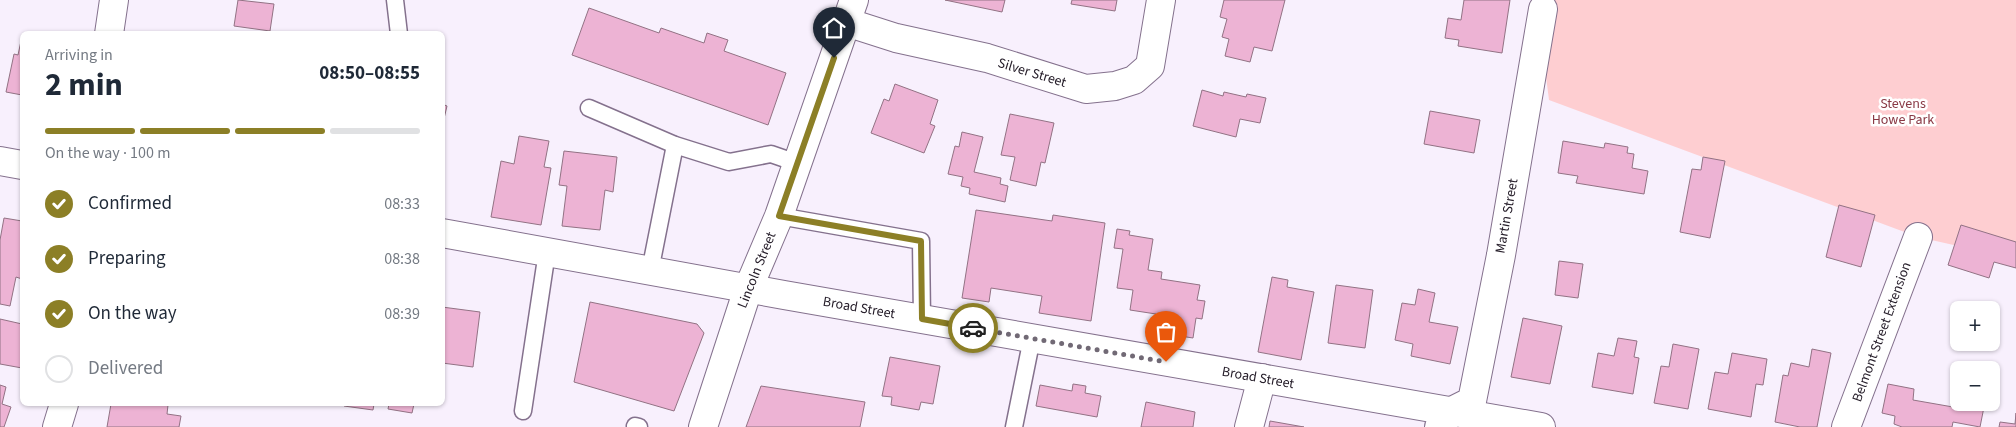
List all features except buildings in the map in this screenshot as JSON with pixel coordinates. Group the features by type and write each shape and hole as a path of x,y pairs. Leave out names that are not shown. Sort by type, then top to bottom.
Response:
{"street":[{"path":"109,31 114,0"},
{"name":"Silver Street","path":"850,11 896,38 987,58 1086,89 1115,86 1134,80 1150,66 1161,0"},
{"name":"Martin Street","path":"1446,419 1472,400 1501,255 1545,4"},
{"name":"Lincoln Street","path":"703,427 748,289 779,216 850,11"},
{"path":"0,161 20,165"},
{"name":"Broad Street","path":"445,234 748,289 1262,378 1446,419 1541,427"},
{"name":"Belmont Street Extension","path":"1846,427 1918,236"},
{"path":"1249,427 1262,378"},
{"path":"57,427 63,406"}],"lane":[{"path":"395,0 399,31"},
{"path":"589,108 675,144 729,162 771,154 797,163"},
{"path":"650,271 675,144"},
{"path":"779,216 921,241 922,319"},
{"path":"523,411 547,252"},
{"path":"1014,427 1032,338"}],"green space":[{"name":"Stevens Howe Park","path":"1536,0 2016,0 2016,259 1918,237 1549,100"}],"way so far":[{"path":"973,328 1166,362"}],"route":[{"path":"834,58 779,216 921,241 922,319 973,328"}]}
